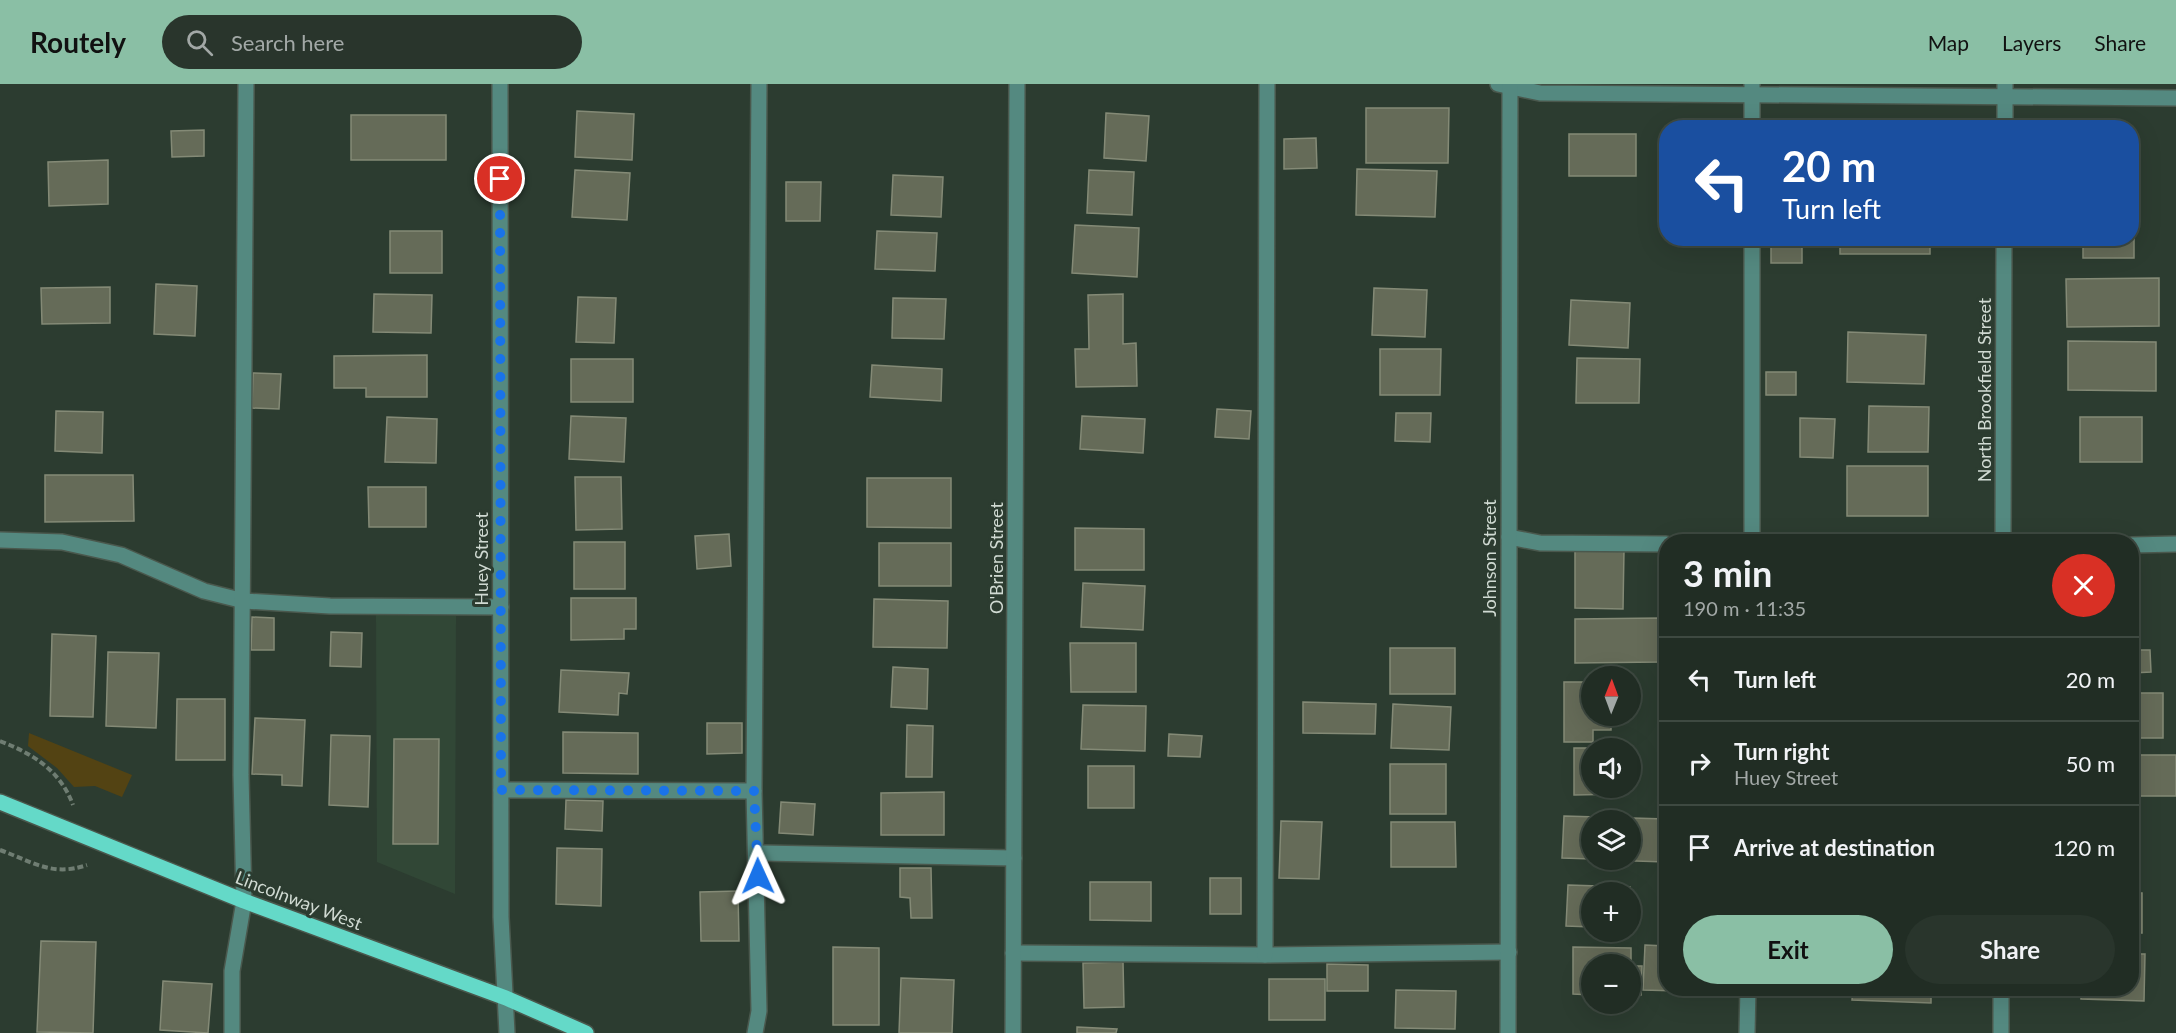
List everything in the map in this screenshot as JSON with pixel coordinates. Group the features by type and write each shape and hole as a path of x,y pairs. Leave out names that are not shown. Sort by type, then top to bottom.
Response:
{"main road":[{"name":"Lincolnway West","path":"0,802 244,901 506,998 586,1033"}],"street":[{"path":"232,1033 232,970 244,901 242,775 246,84"},
{"name":"Huey Street","path":"500,84 501,917 507,1033"},
{"path":"755,1033 759,1011 754,791 759,84"},
{"name":"O'Brien Street","path":"1013,1033 1017,84"},
{"path":"1265,955 1267,84"},
{"path":"1506,85 1540,93 1752,90 2005,91 2176,98"},
{"name":"Johnson Street","path":"1506,85 1509,537 1508,1033"},
{"path":"1752,90 1752,120"},
{"path":"2005,91 2005,120"},
{"path":"1752,246 1752,534"},
{"name":"North Brookfield Street","path":"2003,534 2004,246"},
{"path":"1509,537 1540,543 1659,544"},
{"path":"0,540 62,542 121,555 204,591 244,601 330,606 501,608"},
{"path":"2139,545 2176,544"},
{"path":"501,790 754,791"},
{"path":"757,853 1014,858"},
{"path":"1013,953 1265,955 1509,952"},
{"path":"1747,1033 1748,996"},
{"path":"2001,996 2001,1033"}],"path":[{"path":"0,741 30,753 49,767 68,790"},
{"path":"0,850 47,868 68,872 94,862"}],"shaded area":[{"path":"376,615 456,616 455,894 377,862"},
{"path":"29,733 132,775 122,797 95,786 74,787 57,768 28,746"}],"building":[{"path":"1366,108 1449,108 1448,163 1366,163"},
{"path":"577,111 634,114 632,160 575,157"},
{"path":"1106,113 1149,116 1146,161 1104,158"},
{"path":"351,115 446,115 446,160 351,160"},
{"path":"204,130 204,156 172,157 171,131"},
{"path":"1569,134 1636,134 1636,176 1569,176"},
{"path":"1316,138 1317,168 1284,169 1284,139"},
{"path":"108,160 108,204 49,206 48,162"},
{"path":"1357,169 1437,171 1435,217 1356,215"},
{"path":"575,170 630,173 627,220 572,217"},
{"path":"1089,170 1134,172 1132,215 1087,213"},
{"path":"893,175 943,177 941,217 891,215"},
{"path":"786,182 821,182 820,221 786,221"},
{"path":"1075,225 1139,228 1137,277 1072,273"},
{"path":"390,231 442,231 442,273 390,273"},
{"path":"877,231 937,233 935,271 875,269"},
{"path":"1771,246 1802,246 1802,263 1771,263"},
{"path":"1840,246 1930,246 1930,254 1840,254"},
{"path":"2083,246 2134,246 2134,258 2083,258"},
{"path":"2159,278 2159,326 2067,327 2066,279"},
{"path":"156,284 197,286 195,336 154,334"},
{"path":"110,287 110,323 42,324 41,288"},
{"path":"1374,288 1427,290 1425,337 1372,335"},
{"path":"374,294 432,295 431,333 373,332"},
{"path":"1123,294 1123,344 1136,343 1137,386 1076,387 1075,349 1089,349 1088,295"},
{"path":"578,297 616,298 614,343 576,342"},
{"path":"893,298 946,299 944,339 892,338"},
{"path":"1571,300 1630,303 1628,348 1569,345"},
{"path":"1848,332 1926,335 1924,384 1847,382"},
{"path":"2068,341 2156,342 2156,391 2068,390"},
{"path":"1380,349 1441,349 1440,395 1380,395"},
{"path":"427,355 427,397 366,397 366,388 334,388 334,356"},
{"path":"1577,358 1640,359 1639,403 1576,403"},
{"path":"571,359 633,359 633,402 571,402"},
{"path":"872,365 942,369 941,401 870,397"},
{"path":"1766,372 1796,372 1796,395 1766,395"},
{"path":"253,373 281,374 279,409 252,408"},
{"path":"1869,406 1929,407 1928,452 1868,452"},
{"path":"1217,409 1251,411 1249,439 1215,437"},
{"path":"56,411 103,412 102,453 55,451"},
{"path":"1396,413 1431,413 1430,442 1395,441"},
{"path":"571,416 626,418 624,462 569,459"},
{"path":"1082,416 1145,419 1143,453 1080,449"},
{"path":"387,417 437,419 436,463 385,462"},
{"path":"2080,417 2142,417 2142,462 2080,462"},
{"path":"1800,418 1835,419 1833,458 1800,457"},
{"path":"1847,466 1928,466 1928,516 1847,516"},
{"path":"45,475 133,475 134,521 45,522"},
{"path":"575,477 621,477 622,529 576,530"},
{"path":"867,478 951,478 951,528 867,527"},
{"path":"368,487 426,487 426,527 369,527"},
{"path":"1075,528 1144,529 1144,570 1075,570"},
{"path":"729,534 731,566 697,569 695,536"},
{"path":"574,542 625,542 625,589 574,589"},
{"path":"879,543 951,543 951,586 879,586"},
{"path":"1575,550 1624,550 1623,609 1575,608"},
{"path":"1083,583 1145,586 1143,630 1081,627"},
{"path":"571,598 636,598 636,629 624,629 624,639 571,640"},
{"path":"874,599 948,601 947,648 873,647"},
{"path":"252,617 274,618 274,650 251,650"},
{"path":"1659,618 1659,662 1575,663 1575,619"},
{"path":"331,632 362,633 361,667 330,666"},
{"path":"52,634 96,636 93,717 50,716"},
{"path":"1070,643 1136,643 1136,692 1071,692"},
{"path":"1390,648 1455,648 1455,694 1390,694"},
{"path":"2139,650 2150,650 2151,672 2139,673"},
{"path":"108,652 159,653 156,728 106,726"},
{"path":"893,667 928,669 927,709 891,707"},
{"path":"561,670 629,673 627,694 619,693 618,715 559,712"},
{"path":"1564,682 1581,682 1581,726 1611,726 1611,730 1593,730 1593,738 1581,738 1581,742 1564,742"},
{"path":"2139,693 2163,693 2163,738 2139,738"},
{"path":"177,699 225,699 225,760 176,760"},
{"path":"1303,702 1376,704 1375,734 1303,733"},
{"path":"1393,704 1451,707 1449,750 1391,748"},
{"path":"1083,705 1146,706 1145,751 1081,749"},
{"path":"255,718 305,720 302,786 282,785 282,775 252,774"},
{"path":"707,723 742,723 742,753 707,754"},
{"path":"907,725 933,726 932,777 906,777"},
{"path":"563,732 638,733 638,774 563,773"},
{"path":"1169,734 1202,736 1200,757 1168,756"},
{"path":"331,735 370,736 368,807 329,805"},
{"path":"394,739 439,739 438,844 393,844"},
{"path":"1574,748 1581,748 1581,795 1574,795"},
{"path":"2139,755 2176,755 2176,796 2139,796"},
{"path":"1390,764 1446,764 1446,814 1390,814"},
{"path":"1088,766 1134,766 1134,808 1088,808"},
{"path":"944,792 944,835 881,835 881,793"},
{"path":"566,800 603,801 602,831 565,829"},
{"path":"781,802 815,804 813,835 779,833"},
{"path":"1564,816 1581,816 1581,859 1562,858"},
{"path":"1641,818 1659,819 1659,862 1641,861"},
{"path":"1281,821 1322,822 1319,879 1279,878"},
{"path":"1391,822 1455,822 1456,867 1391,867"},
{"path":"557,848 602,849 601,906 556,904"},
{"path":"900,868 931,868 932,918 911,918 910,898 900,897"},
{"path":"1210,878 1241,878 1241,914 1210,914"},
{"path":"1090,882 1151,882 1151,921 1090,920"},
{"path":"1568,885 1581,885 1581,927 1566,926"},
{"path":"738,891 739,941 701,941 700,892"},
{"path":"2139,893 2142,893 2142,933 2139,933"},
{"path":"41,941 96,942 93,1033 37,1032"},
{"path":"1645,945 1659,946 1659,990 1643,990"},
{"path":"833,947 879,948 879,1025 833,1025"},
{"path":"1573,947 1631,948 1631,954 1581,954 1581,994 1573,994"},
{"path":"2139,954 2145,954 2144,1001 2081,999 2081,996 2139,996"},
{"path":"1123,962 1124,1007 1084,1008 1083,963"},
{"path":"1327,964 1368,965 1368,991 1327,991"},
{"path":"901,978 954,980 952,1033 899,1033"},
{"path":"1269,979 1325,979 1325,1020 1269,1020"},
{"path":"163,981 212,984 208,1033 160,1030"},
{"path":"1396,990 1456,991 1455,1029 1395,1028"},
{"path":"1852,996 1931,996 1931,1003 1852,1000"},
{"path":"1077,1027 1117,1029 1116,1033 1077,1033"}],"route":[{"path":"500,179 501,790 754,791 758,876"}]}
